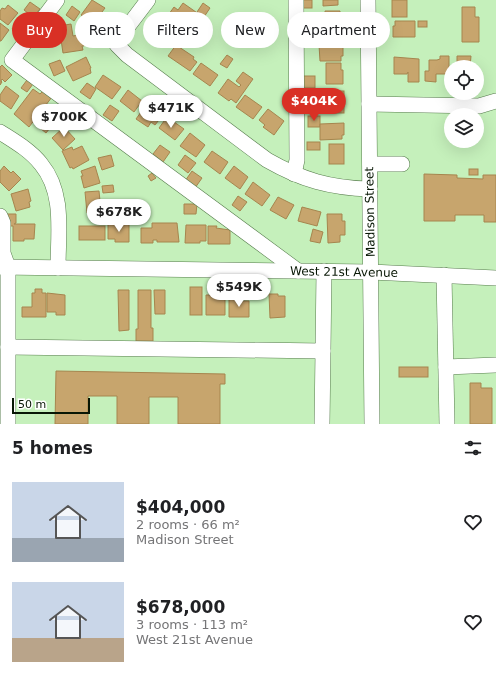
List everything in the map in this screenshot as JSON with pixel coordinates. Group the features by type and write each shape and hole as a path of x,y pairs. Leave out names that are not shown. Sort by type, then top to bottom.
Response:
{"street":[{"path":"57,0 12,60 298,271"},
{"path":"148,0 126,29 118,45 127,55 267,160 294,174 326,185 370,189"},
{"path":"294,174 297,160 296,0"},
{"name":"Madison Street","path":"368,0 372,424"},
{"path":"369,104 479,106 496,101"},
{"path":"0,132 30,153 41,164 49,176 56,194 59,211 58,268"},
{"path":"370,164 402,164"},
{"path":"0,216 3,223 4,330 8,347 8,424"},
{"name":"West 21st Avenue","path":"4,267 371,272 496,278"},
{"path":"322,424 324,271"},
{"path":"444,275 446,424"},
{"path":"8,347 323,351"},
{"path":"446,366 496,365"}],"building":[{"path":"92,0 105,8 102,12 83,12"},
{"path":"301,0 312,0 312,8 301,8"},
{"path":"323,0 338,0 338,5 323,6"},
{"path":"392,0 407,0 407,17 392,17"},
{"path":"30,2 40,9 37,12 27,12 24,10"},
{"path":"183,3 196,12 170,12 174,7 178,10"},
{"path":"203,3 210,8 207,12 197,12"},
{"path":"8,5 17,12 12,12 12,20 8,25 0,19 0,11 2,8 5,9"},
{"path":"72,6 80,12 75,12 74,21 67,16"},
{"path":"462,7 475,7 475,17 479,17 479,42 462,42"},
{"path":"325,11 340,11 340,12"},
{"path":"395,21 415,21 415,37 393,37 393,26 395,26"},
{"path":"418,21 427,21 427,27 418,27"},
{"path":"0,23 9,30 1,41 0,41"},
{"path":"71,24 73,36 75,36 75,48 82,48 83,50 63,53 62,48 67,48 67,25"},
{"path":"174,48 180,48 194,57 193,59 197,62 190,71 168,56"},
{"path":"319,48 343,48 343,56 341,56 341,61 320,61"},
{"path":"227,55 233,59 227,68 220,64"},
{"path":"440,56 449,56 449,60 444,60 444,74 436,74 436,82 425,81 425,71 429,71 429,60 440,59"},
{"path":"457,56 471,56 471,60 457,60"},
{"path":"86,57 91,68 91,73 73,81 66,67"},
{"path":"394,57 419,59 419,82 408,82 408,72 407,74 394,74"},
{"path":"60,60 65,71 54,76 49,64"},
{"path":"201,63 218,75 210,86 193,74"},
{"path":"326,63 341,63 341,70 343,70 343,84 326,84"},
{"path":"2,65 12,75 5,82 2,79 0,85 0,67"},
{"path":"243,72 253,79 236,103 231,99 229,101 218,93 228,79 239,87 241,85 236,81"},
{"path":"103,75 121,87 112,99 95,87"},
{"path":"302,76 315,76 315,88 302,88"},
{"path":"27,80 33,84 27,92 21,88"},
{"path":"87,83 96,89 90,99 80,92"},
{"path":"6,86 19,96 11,109 0,101 0,95"},
{"path":"33,89 40,94 43,91 52,97 29,127 14,114"},
{"path":"302,89 315,89 315,101 302,101"},
{"path":"128,90 142,101 134,112 120,101"},
{"path":"329,91 344,91 344,113 329,113"},
{"path":"245,95 262,107 253,119 236,107"},
{"path":"110,105 119,111 112,121 103,115"},
{"path":"146,105 162,116 155,125 151,122 148,127 136,119"},
{"path":"45,109 57,119 46,133 34,123"},
{"path":"268,109 284,121 274,135 263,127 265,125 259,120"},
{"path":"308,116 320,116 320,127 308,127"},
{"path":"167,117 184,129 175,140 159,128"},
{"path":"344,123 344,135 342,135 342,139 320,140 320,124"},
{"path":"64,127 75,139 63,150 52,138"},
{"path":"190,133 205,145 196,157 180,146"},
{"path":"307,142 320,142 320,150 307,150"},
{"path":"329,144 344,144 344,164 329,164"},
{"path":"160,145 170,152 163,162 153,154"},
{"path":"82,146 89,160 73,169 72,167 70,168 62,151 72,147 73,150"},
{"path":"212,151 228,162 220,174 204,162"},
{"path":"111,155 114,166 102,170 98,158"},
{"path":"185,155 196,163 188,173 178,165"},
{"path":"4,166 11,173 13,171 21,179 9,191 0,182 0,171"},
{"path":"95,166 100,183 84,188 81,171"},
{"path":"234,166 248,177 240,189 225,178"},
{"path":"469,169 478,169 478,175 469,175"},
{"path":"192,171 202,178 195,188 185,181"},
{"path":"152,173 156,178 151,181 148,176"},
{"path":"424,174 457,175 457,178 483,179 483,175 496,175 496,222 484,222 484,215 455,215 455,221 424,221"},
{"path":"253,182 270,195 262,206 245,194"},
{"path":"113,185 114,192 103,193 102,186"},
{"path":"28,189 31,201 29,202 30,207 16,211 11,194"},
{"path":"99,191 101,211 87,213 85,192"},
{"path":"238,196 247,202 240,211 232,205"},
{"path":"278,197 294,205 286,219 270,210"},
{"path":"184,204 197,204 196,214 184,214"},
{"path":"124,205 135,205 135,217 124,217"},
{"path":"302,207 321,212 317,226 298,221"},
{"path":"7,214 16,214 16,223 14,224 35,224 34,239 13,241 13,226 7,226"},
{"path":"327,214 342,214 342,221 345,221 345,235 340,235 340,242 328,243"},
{"path":"152,223 177,223 179,242 157,242 157,240 153,240 153,243 141,243 141,228 152,228"},
{"path":"108,224 129,224 129,242 115,242 115,239 108,239"},
{"path":"186,225 206,225 206,241 200,241 200,243 185,243"},
{"path":"79,226 105,226 105,240 79,240"},
{"path":"208,226 217,226 216,228 230,230 230,244 208,244"},
{"path":"313,229 323,232 320,243 310,241"},
{"path":"190,287 202,287 202,315 190,315"},
{"path":"35,289 42,289 42,293 46,293 46,317 22,317 22,307 32,307 32,293 35,293"},
{"path":"118,290 129,290 129,330 119,331"},
{"path":"138,290 151,290 151,328 153,328 153,341 136,341 136,329 138,329"},
{"path":"154,290 165,290 165,314 155,314"},
{"path":"47,293 65,295 65,315 56,315 56,312 47,312"},
{"path":"269,294 285,296 285,317 270,318"},
{"path":"206,295 216,295 216,299 225,299 225,315 206,315"},
{"path":"229,298 240,298 240,301 249,301 249,317 229,317"},
{"path":"399,367 428,367 428,377 399,377"},
{"path":"56,371 225,374 225,384 220,384 220,424 178,424 178,397 149,397 149,424 117,424 117,396 88,396 88,424 55,424"},
{"path":"470,383 481,383 481,388 492,388 492,424 470,424"}]}
